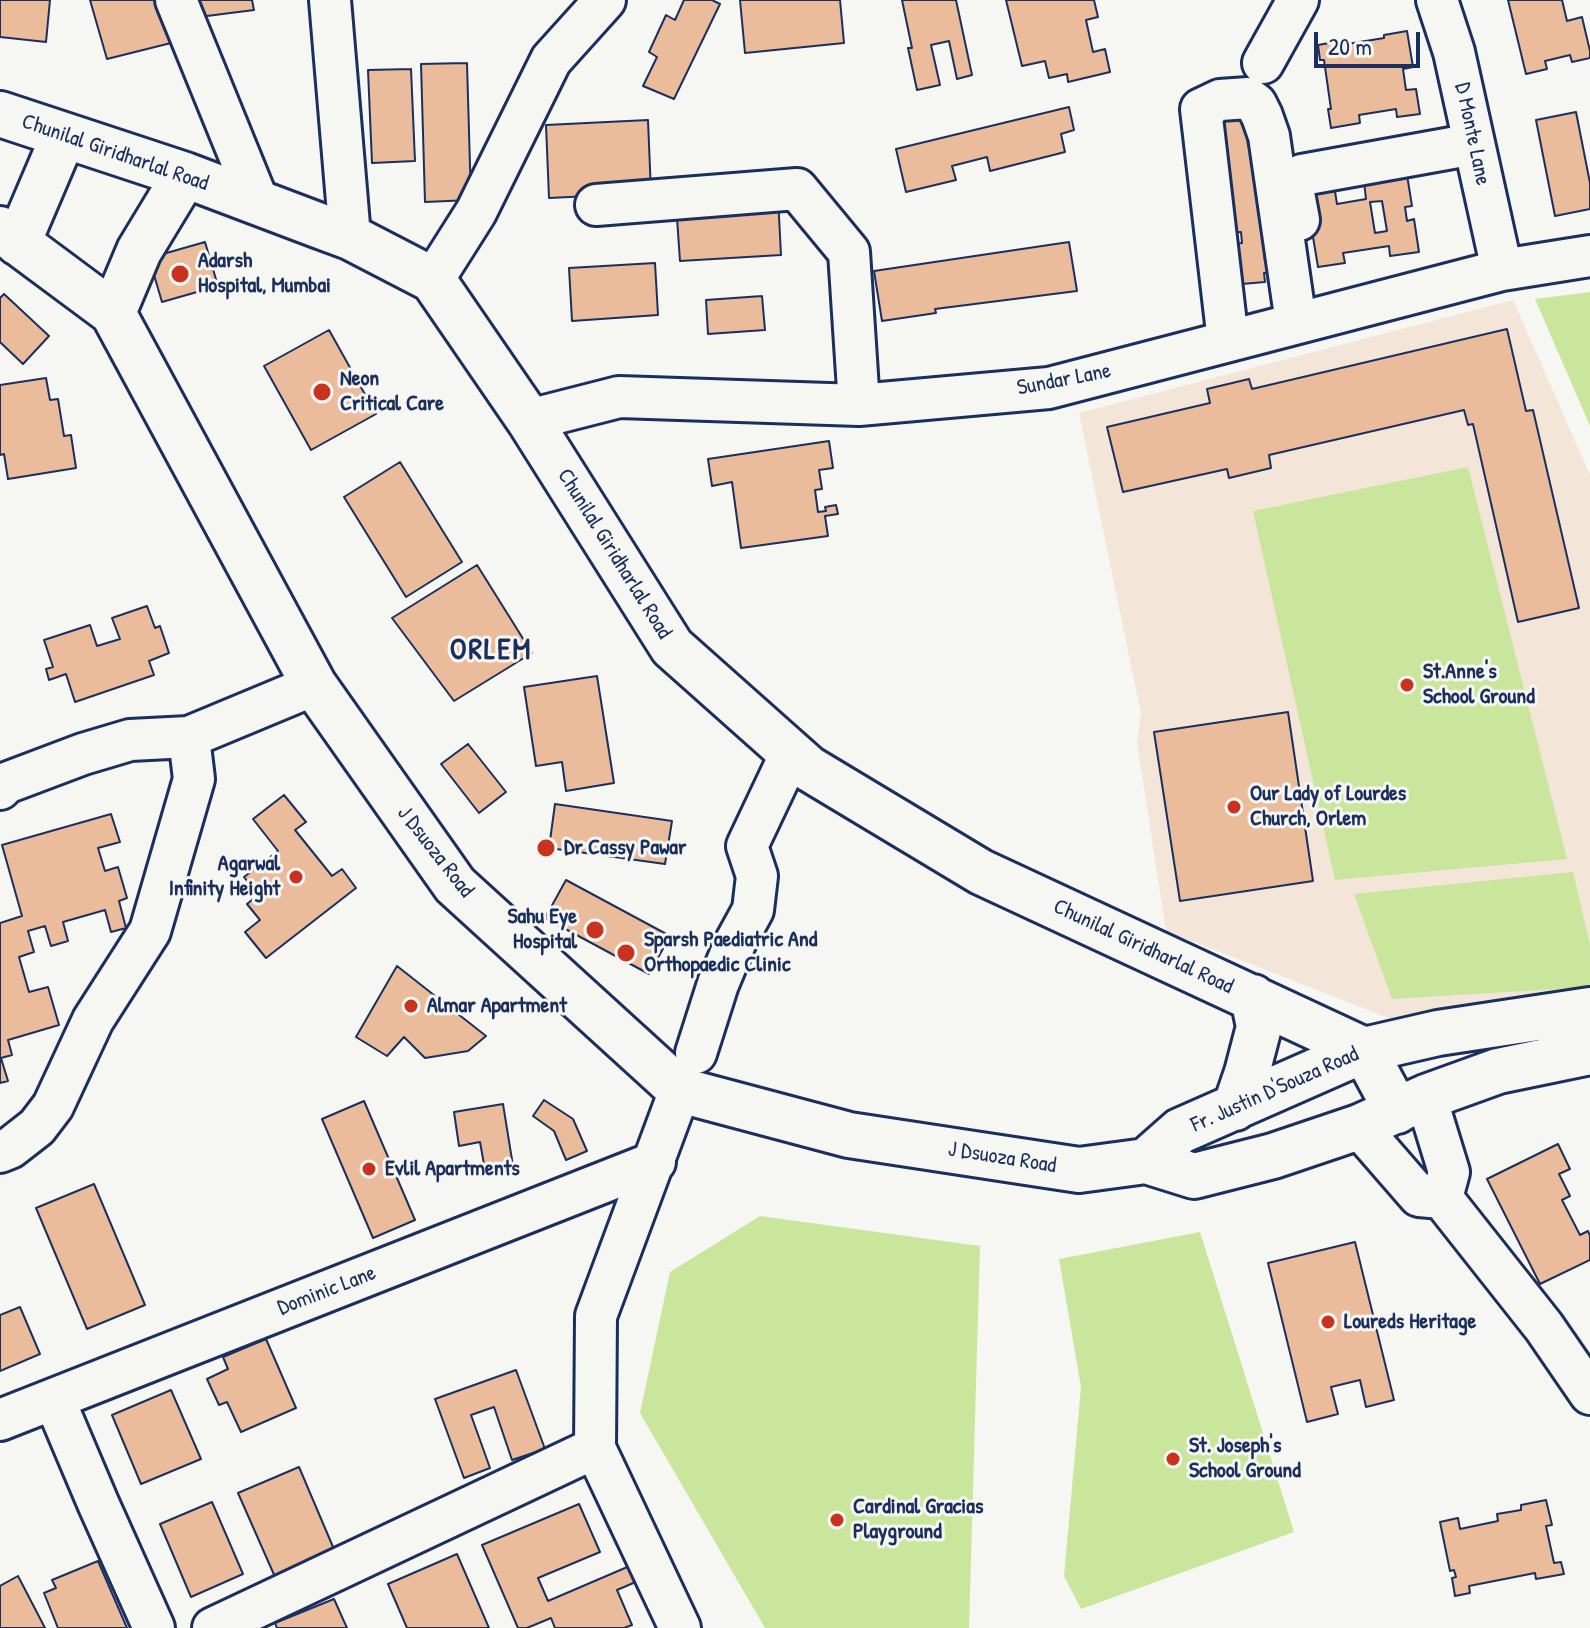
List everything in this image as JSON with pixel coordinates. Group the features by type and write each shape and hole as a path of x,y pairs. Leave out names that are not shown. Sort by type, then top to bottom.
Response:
{"main road":[{"name":"Chunilal Giridharlal Road","path":"0,114 185,175 350,237 433,280 529,420 672,647 808,768 981,872 1364,1050"},
{"path":"9,236 64,135"},
{"path":"113,313 139,251 185,175"},
{"name":"J Dsuoza Road","path":"9,236 113,313 314,685 455,885 688,1072 849,1135 1079,1170 1146,1161"},
{"path":"1235,1108 1259,1027 1253,997"},
{"name":"Fr. Justin D'Souza Road","path":"1146,1161 1180,1131 1364,1050 1438,1033 1590,1010"},
{"path":"1364,1050 1394,1112"},
{"path":"1146,1161 1194,1176 1273,1156 1498,1071 1590,1052"}],"street":[{"path":"176,0 259,204"},
{"path":"330,0 350,237"},
{"path":"433,280 476,212 551,60 605,0"},
{"path":"1263,63 1298,0"},
{"name":"D Monte Lane","path":"1437,0 1454,52 1502,270"},
{"path":"1228,341 1201,109 1220,100 1248,98 1256,104 1269,136 1308,320"},
{"path":"1308,320 1293,179 1474,144"},
{"path":"596,205 797,189 849,252 859,405"},
{"name":"Sundar Lane","path":"529,420 619,397 859,405 1049,388 1502,270 1590,256"},
{"path":"0,789 6,783 130,740 189,737 314,685"},
{"path":"0,1152 37,1127 53,1106 93,1020 150,931 194,779 189,737"},
{"path":"680,1628 595,1448 596,1316 718,984 753,910 757,876 747,846 791,753"},
{"path":"1394,1112 1449,1172 1442,1198"},
{"path":"1394,1112 1419,1196 1442,1198 1544,1327 1590,1394"},
{"name":"Dominic Lane","path":"0,1420 655,1162"},
{"path":"54,1399 154,1628"},
{"path":"213,1628 595,1448"}],"shaded area":[{"path":"1513,300 1590,475 1590,1005 1399,1022 1166,931 1137,742 1141,714 1079,413"}],"green space":[{"path":"1590,292 1590,426 1535,299"},
{"name":"St.Anne's School Ground","path":"1468,467 1567,859 1335,880 1253,511"},
{"path":"1573,872 1590,945 1590,987 1392,999 1354,894"},
{"name":"Cardinal Gracias Playground","path":"760,1216 980,1246 969,1628 765,1628 640,1413 670,1272"},
{"name":"St. Joseph's School Ground","path":"1200,1232 1294,1532 1081,1609 1064,1576 1081,1387 1059,1259"}],"building":[{"path":"0,0 50,0 46,42 0,37"},
{"path":"90,0 158,0 175,42 107,59"},
{"path":"197,0 252,0 254,10 199,17"},
{"path":"684,0 712,0 720,4 674,99 643,86 657,57 649,52 666,15 675,20"},
{"path":"740,0 840,0 844,43 745,53"},
{"path":"902,0 956,0 972,75 957,79 949,41 931,45 940,85 917,90"},
{"path":"1006,0 1094,0 1098,17 1086,20 1093,52 1105,49 1110,72 1068,82 1067,74 1049,78 1045,61 1022,66"},
{"path":"1508,0 1562,0 1567,21 1582,17 1590,58 1572,62 1570,55 1545,61 1547,69 1526,74"},
{"path":"1407,31 1413,67 1403,69 1406,90 1416,89 1420,114 1397,117 1396,109 1359,115 1360,123 1331,128 1324,60 1320,60 1318,45 1340,41 1341,45"},
{"path":"467,63 471,200 425,202 421,64"},
{"path":"411,69 415,161 372,163 368,70"},
{"path":"1244,106 1248,146 1265,145 1261,218 1265,261 1271,260 1272,273 1264,273 1265,282 1230,285 1227,244 1242,243 1241,232 1226,233 1225,136 1217,137 1215,109"},
{"path":"1069,107 1074,130 1061,134 1065,152 990,171 987,157 952,166 956,180 906,192 896,149"},
{"path":"1576,112 1590,183 1590,209 1555,216 1536,120"},
{"path":"648,120 651,193 549,198 546,125"},
{"path":"1407,175 1412,206 1405,207 1407,221 1414,219 1419,252 1390,256 1389,246 1343,253 1345,263 1318,267 1301,184 1333,179 1337,204 1366,199 1364,182","holes":["1382,201 1387,231 1375,233 1370,202"]},
{"path":"778,197 781,255 680,261 676,204"},
{"path":"205,242 218,286 162,302 149,258"},
{"path":"1069,242 1077,291 935,309 936,313 882,321 874,271"},
{"path":"655,263 658,315 572,321 569,268"},
{"path":"4,294 49,336 23,364 0,342 0,298"},
{"path":"762,296 765,330 708,334 706,300"},
{"path":"1507,329 1526,411 1533,410 1579,608 1518,622 1473,424 1468,425 1464,410 1269,455 1271,468 1229,478 1227,469 1123,492 1107,427 1210,403 1207,389 1249,379 1252,389"},
{"path":"329,330 376,414 311,450 264,366"},
{"path":"46,378 50,400 58,399 64,436 71,435 76,468 8,479 4,454 0,455 0,385"},
{"path":"829,441 833,468 819,470 822,489 815,490 818,512 836,505 838,514 825,516 828,536 741,548 732,482 712,486 708,459"},
{"path":"400,462 462,562 406,597 344,497"},
{"path":"477,565 532,653 454,701 392,618"},
{"path":"147,606 155,628 160,626 169,653 149,661 154,675 75,702 66,674 49,680 46,669 53,667 44,640 90,625 97,646 120,639 112,618"},
{"path":"597,676 614,783 566,791 562,762 536,766 524,687"},
{"name":"Our Lady of Lourdes Church, Orlem","path":"1288,712 1313,881 1180,901 1154,732"},
{"path":"468,744 506,792 479,813 441,764"},
{"name":"Agarwal Infinity Height","path":"284,795 306,822 295,830 332,876 342,869 356,888 266,958 245,932 260,920 247,904 258,895 244,877 278,851 253,819"},
{"path":"555,804 672,821 665,864 549,848"},
{"path":"111,814 120,842 98,848 105,871 118,867 127,898 119,901 126,928 111,932 105,910 63,922 68,941 51,946 45,926 28,931 34,952 19,957 29,992 48,987 59,1025 8,1040 12,1055 1,1058 8,1081 0,1083 0,923 22,916 2,845"},
{"path":"566,880 670,936 649,974 545,918"},
{"name":"Almar Apartment","path":"397,966 486,1036 468,1051 425,1058 404,1037 387,1056 356,1037"},
{"path":"544,1100 573,1119 587,1151 566,1160 554,1131 533,1116"},
{"name":"Evlil Apartments","path":"364,1101 415,1220 373,1238 322,1119"},
{"path":"503,1104 513,1166 485,1170 480,1142 459,1146 454,1112"},
{"path":"1558,1144 1570,1169 1559,1174 1570,1196 1562,1200 1580,1235 1588,1231 1590,1260 1540,1284 1487,1179"},
{"path":"94,1184 145,1305 87,1329 36,1208"},
{"name":"Loureds Heritage","path":"1355,1242 1394,1400 1366,1407 1360,1380 1331,1387 1338,1414 1307,1422 1268,1263"},
{"path":"20,1307 40,1354 0,1371 0,1315"},
{"path":"266,1339 296,1408 241,1432 227,1402 219,1405 207,1379 228,1369 223,1357"},
{"path":"516,1370 545,1449 512,1460 494,1407 471,1415 490,1468 464,1478 435,1399"},
{"path":"171,1390 201,1459 141,1484 112,1415"},
{"path":"299,1467 339,1561 279,1586 238,1493"},
{"path":"1546,1500 1552,1525 1546,1526 1554,1563 1561,1562 1564,1574 1536,1579 1535,1573 1469,1586 1470,1593 1455,1596 1452,1578 1456,1577 1454,1570 1450,1571 1440,1522 1458,1518 1460,1529 1498,1521 1497,1514 1521,1510 1521,1505"},
{"path":"212,1502 243,1574 191,1597 160,1524"},
{"path":"579,1504 600,1552 538,1578 548,1601 632,1565 638,1581 617,1590 632,1625 624,1628 555,1628 551,1618 527,1628 518,1628 482,1545"},
{"path":"457,1554 489,1628 407,1628 388,1584"},
{"path":"98,1561 127,1628 58,1628 44,1593 56,1588 52,1580"},
{"path":"18,1576 45,1628 0,1628 0,1586"},
{"path":"334,1599 347,1628 277,1628 275,1623"}],"place":[{"name":"Adarsh Hospital, Mumbai","path":"180,274"},
{"name":"Neon Critical Care","path":"322,392"},
{"name":"St.Anne's School Ground","path":"1407,685"},
{"name":"Our Lady of Lourdes Church, Orlem","path":"1234,807"},
{"name":"Dr Cassy Pawar","path":"546,848"},
{"name":"Agarwal Infinity Height","path":"296,877"},
{"name":"Sahu Eye Hospital","path":"595,930"},
{"name":"Sparsh Paediatric And Orthopaedic Clinic","path":"626,953"},
{"name":"Almar Apartment","path":"411,1006"},
{"name":"Evlil Apartments","path":"369,1169"},
{"name":"Loureds Heritage","path":"1328,1322"},
{"name":"St. Joseph's School Ground","path":"1173,1459"},
{"name":"Cardinal Gracias Playground","path":"837,1520"}],"district":[{"name":"ORLEM","path":"491,651"}]}
